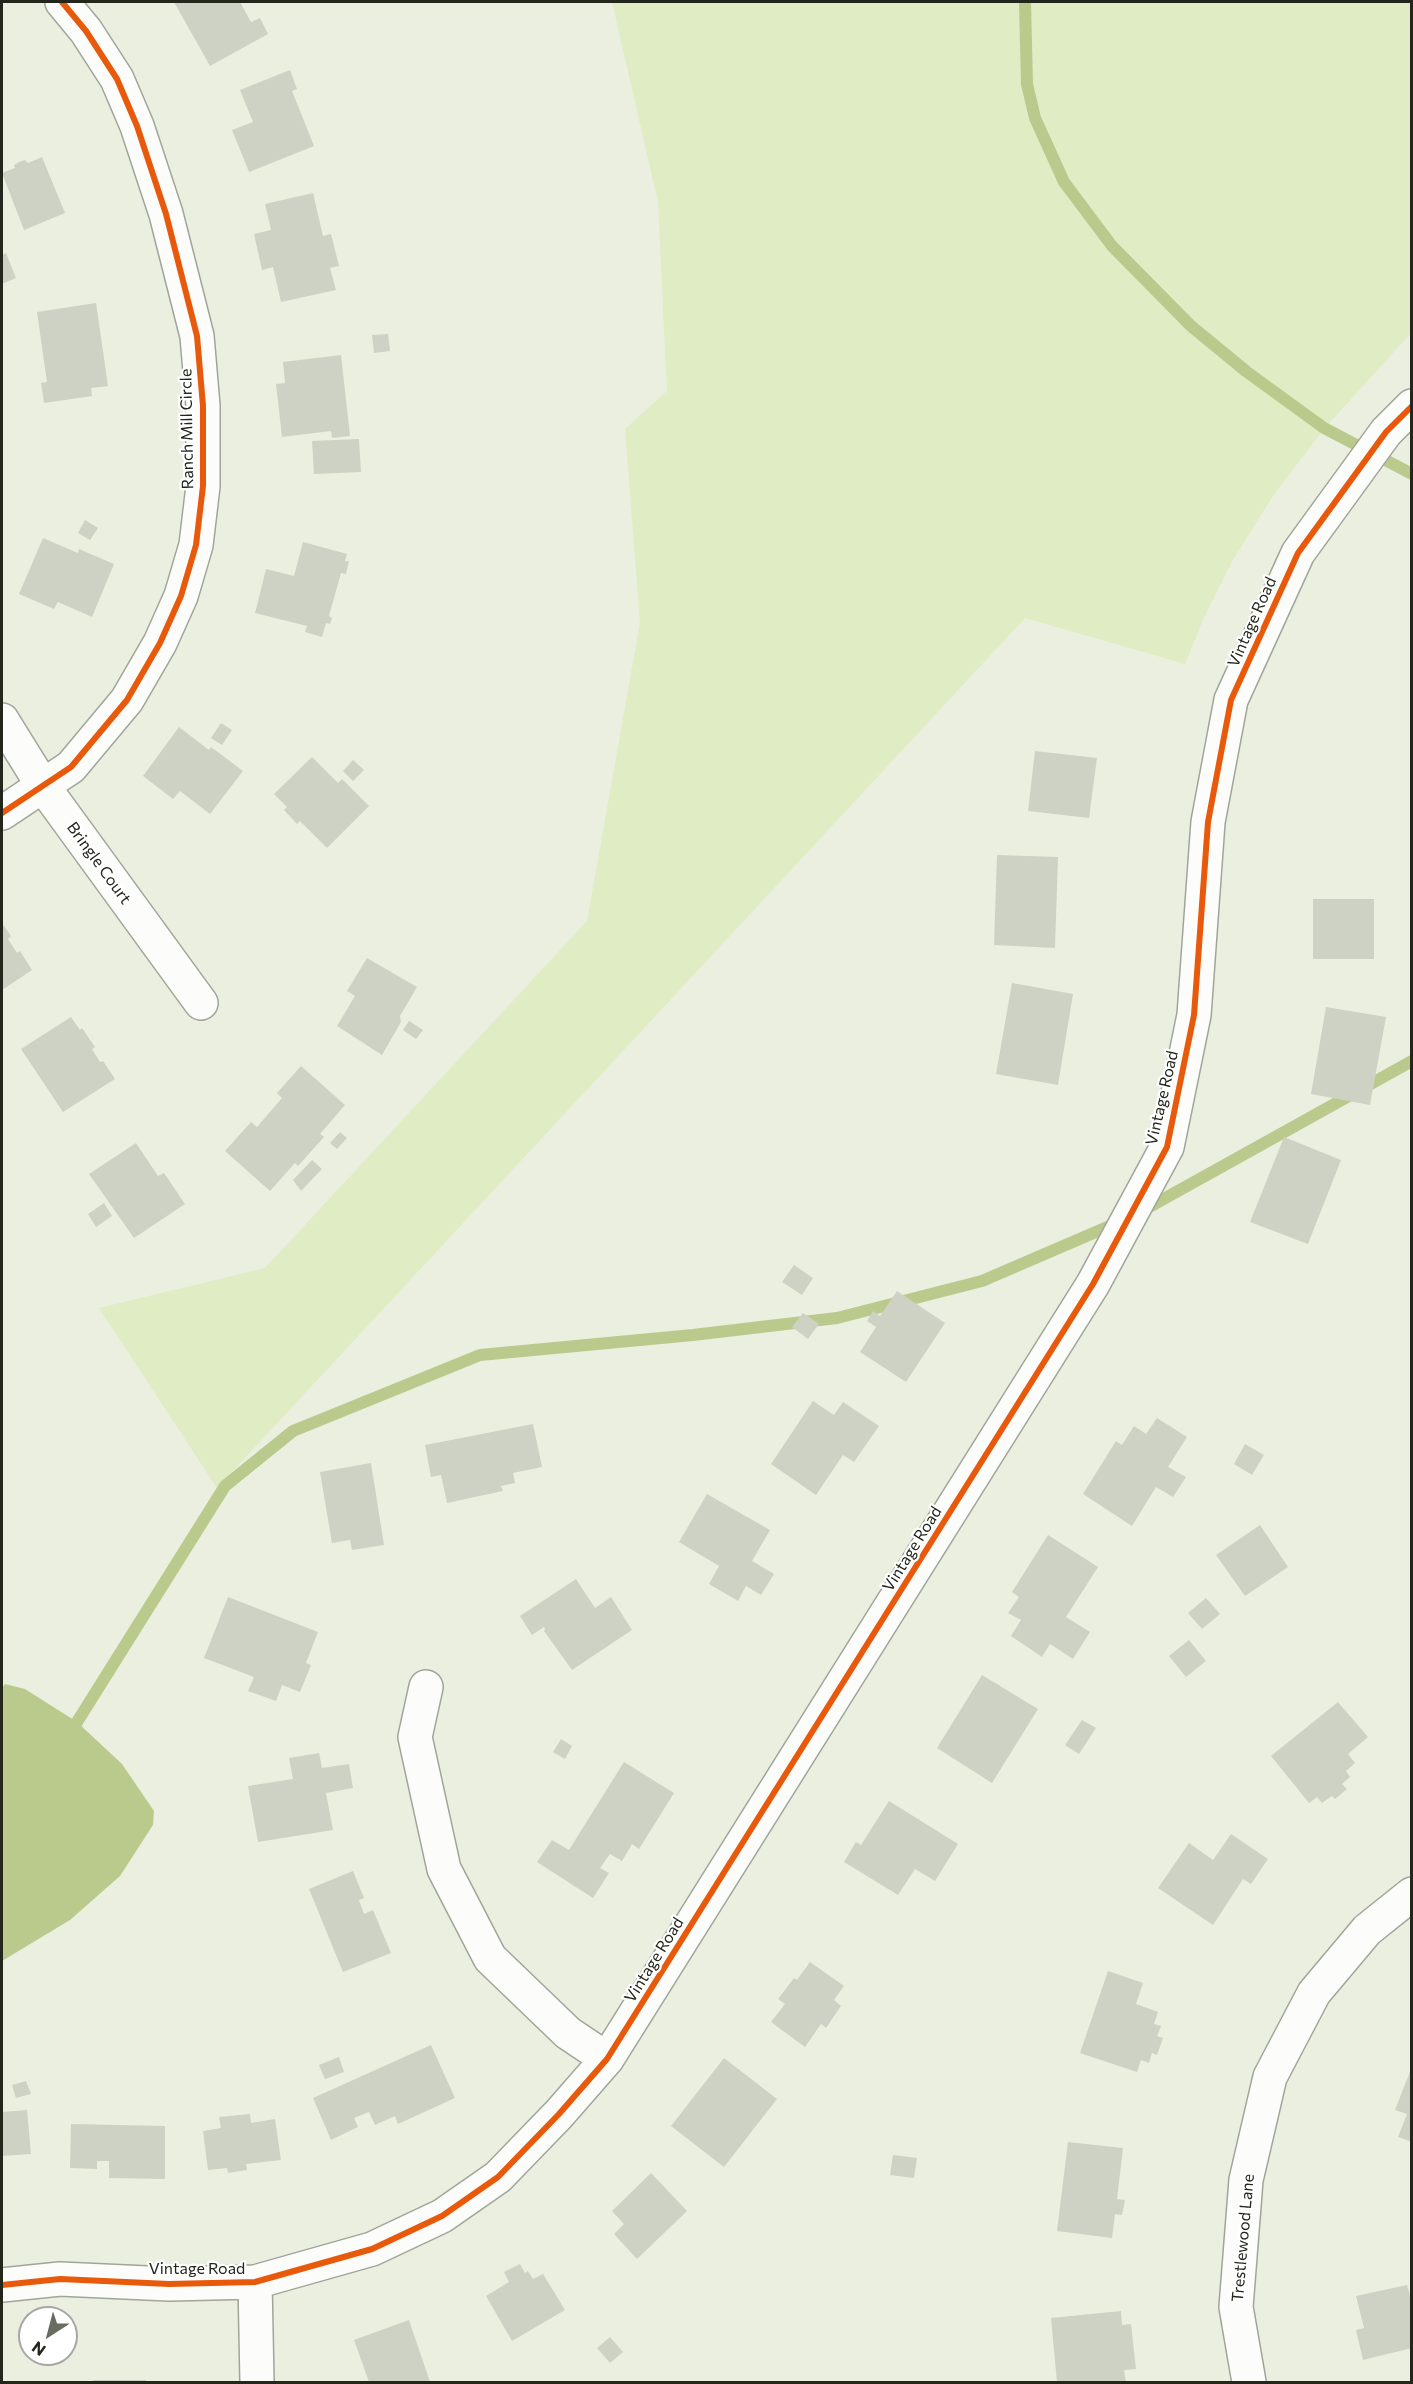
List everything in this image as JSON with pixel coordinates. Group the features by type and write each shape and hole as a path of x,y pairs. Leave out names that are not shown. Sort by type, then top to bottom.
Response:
{"street":[{"name":"Ranch Mill Circle","path":"2,813 71,767 127,700 160,643 181,596 196,545 203,486 203,406 197,336 166,214 137,126 117,79 86,31 62,2"},
{"name":"Vintage Road","path":"2,2285 60,2279 170,2284 255,2282 372,2249 442,2216 498,2177 559,2114 607,2059 1093,1284 1167,1147 1194,1015 1208,822 1231,700 1298,553 1386,432 1412,406"},
{"name":"Bringle Court","path":"2,720 43,786 201,1003"},
{"path":"426,1687 415,1737 444,1869 490,1958 567,2033 607,2059"},
{"name":"Trestlewood Lane","path":"1248,2382 1236,2307 1246,2180 1270,2077 1314,1993 1367,1929 1412,1894"},
{"path":"255,2282 257,2382"}],"shaded area":[{"path":"612,2 1411,2 1411,333 1323,430 1273,496 1231,563 1205,615 1185,664 1025,618 217,1488 99,1308 265,1268 587,921 640,623 625,429 667,391 658,202"},
{"path":"5,1684 25,1689 77,1722 122,1764 154,1811 153,1825 120,1876 70,1920 2,1961 2,1688"}],"building":[{"path":"174,2 240,2 251,22 260,18 268,34 210,66"},
{"path":"290,70 297,89 292,91 314,146 249,172 232,130 253,122 240,90"},
{"path":"42,157 65,213 24,230 2,173 15,168 14,165 19,162 25,160 28,163"},
{"path":"313,193 323,236 331,234 339,266 330,268 336,290 281,302 273,267 262,270 254,234 271,230 265,204"},
{"path":"6,253 16,278 2,284 2,255"},
{"path":"96,303 108,386 91,388 92,396 44,403 41,383 47,382 37,312"},
{"path":"388,334 390,351 374,353 372,335"},
{"path":"341,355 350,436 332,438 331,431 282,437 276,384 285,383 283,362"},
{"path":"359,439 361,472 314,474 312,441"},
{"path":"85,520 98,528 90,540 78,533"},
{"path":"43,538 78,553 79,549 114,564 92,617 58,602 54,609 19,594"},
{"path":"303,542 347,554 345,561 349,561 346,574 341,573 329,616 332,618 330,624 326,623 322,637 305,632 307,626 255,613 266,569 294,576"},
{"path":"221,723 232,730 222,745 211,738"},
{"path":"179,727 209,750 211,747 243,771 210,814 180,791 173,799 143,776"},
{"path":"1035,751 1097,758 1089,818 1028,811"},
{"path":"312,757 338,783 342,779 369,806 327,848 300,821 297,824 284,810 287,807 274,794"},
{"path":"353,760 364,770 353,781 343,771"},
{"path":"997,855 1058,857 1055,948 994,945"},
{"path":"1313,899 1374,899 1374,959 1313,959"},
{"path":"2,923 11,936 8,939 17,953 20,951 32,970 2,990"},
{"path":"367,958 417,987 400,1016 401,1022 382,1055 337,1026 355,996 347,991"},
{"path":"1012,983 1073,994 1058,1085 996,1074"},
{"path":"1326,1007 1386,1017 1370,1105 1311,1094"},
{"path":"71,1017 80,1030 82,1028 95,1047 92,1049 100,1062 103,1061 115,1079 63,1112 21,1049"},
{"path":"409,1021 423,1030 416,1039 403,1030"},
{"path":"301,1066 345,1105 320,1134 324,1137 298,1166 295,1163 270,1191 225,1151 251,1122 257,1127 282,1098 277,1093"},
{"path":"340,1132 347,1138 337,1149 330,1143"},
{"path":"1284,1137 1341,1160 1308,1244 1250,1222"},
{"path":"136,1143 158,1176 164,1173 185,1204 134,1238 89,1174"},
{"path":"312,1160 322,1169 301,1191 293,1180"},
{"path":"104,1203 112,1216 96,1227 88,1214"},
{"path":"794,1265 813,1278 802,1295 782,1282"},
{"path":"897,1291 945,1323 906,1382 860,1352 876,1327 867,1321 873,1311 880,1316"},
{"path":"803,1313 819,1324 808,1339 792,1327"},
{"path":"813,1401 834,1415 843,1402 879,1426 854,1462 843,1455 816,1495 771,1464"},
{"path":"1157,1418 1187,1437 1168,1467 1186,1477 1173,1497 1156,1487 1132,1526 1083,1494 1116,1441 1122,1445 1134,1426 1146,1434"},
{"path":"533,1424 542,1467 513,1473 515,1483 501,1486 503,1491 447,1503 441,1475 431,1477 425,1445"},
{"path":"1245,1444 1264,1455 1252,1475 1234,1464"},
{"path":"371,1463 384,1545 352,1550 350,1540 332,1543 320,1472"},
{"path":"707,1494 770,1530 752,1561 774,1574 761,1595 746,1586 738,1601 709,1584 719,1566 679,1542"},
{"path":"1260,1525 1288,1567 1245,1596 1216,1555"},
{"path":"1048,1535 1098,1567 1066,1617 1090,1632 1073,1659 1050,1644 1042,1657 1011,1636 1021,1620 1008,1613 1019,1597 1012,1592"},
{"path":"576,1579 595,1608 611,1597 632,1630 572,1670 544,1631 544,1627 532,1635 520,1616"},
{"path":"228,1597 318,1632 306,1663 311,1665 300,1692 282,1685 276,1701 248,1691 254,1677 204,1658"},
{"path":"1206,1598 1220,1614 1202,1629 1188,1613"},
{"path":"1189,1640 1206,1661 1186,1677 1169,1656"},
{"path":"982,1675 1038,1709 992,1783 937,1748"},
{"path":"1338,1702 1368,1737 1348,1754 1355,1763 1346,1771 1350,1777 1342,1784 1347,1789 1335,1799 1332,1796 1322,1803 1317,1797 1309,1803 1271,1756"},
{"path":"1082,1720 1096,1728 1079,1754 1065,1745"},
{"path":"561,1739 572,1746 565,1759 553,1752"},
{"path":"319,1753 322,1768 349,1764 353,1788 326,1793 333,1830 258,1842 248,1786 293,1779 289,1758"},
{"path":"624,1762 674,1793 639,1849 632,1844 622,1861 610,1854 600,1868 609,1873 593,1898 537,1862 552,1840 569,1850"},
{"path":"889,1801 958,1844 935,1881 915,1869 898,1895 844,1862 856,1842 861,1845"},
{"path":"1231,1834 1268,1859 1251,1884 1243,1879 1213,1925 1158,1888 1189,1843 1213,1860"},
{"path":"353,1871 364,1898 359,1900 364,1914 373,1910 391,1953 343,1972 309,1889"},
{"path":"810,1962 844,1986 834,2000 841,2006 826,2028 821,2024 805,2047 771,2022 785,2004 778,1999 794,1978 797,1980"},
{"path":"1108,1971 1143,1983 1136,2004 1158,2012 1154,2024 1161,2026 1157,2036 1163,2038 1157,2055 1152,2053 1149,2063 1141,2060 1137,2072 1080,2053"},
{"path":"431,2045 455,2098 398,2124 395,2116 375,2125 369,2112 354,2118 358,2127 331,2140 313,2098"},
{"path":"339,2057 344,2072 325,2079 319,2065"},
{"path":"724,2058 777,2099 724,2167 671,2126"},
{"path":"1411,2069 1412,2142 1398,2137 1407,2114 1395,2110"},
{"path":"26,2081 31,2094 16,2098 12,2085"},
{"path":"27,2110 31,2154 2,2156 2,2112"},
{"path":"250,2114 251,2123 275,2119 281,2160 246,2164 247,2170 228,2173 227,2168 208,2170 203,2131 221,2128 219,2117"},
{"path":"71,2124 165,2126 165,2179 109,2178 109,2161 97,2161 97,2169 70,2168"},
{"path":"1068,2142 1123,2148 1117,2199 1125,2200 1122,2215 1115,2214 1112,2238 1057,2231"},
{"path":"893,2155 917,2158 914,2178 890,2175"},
{"path":"651,2173 687,2211 637,2259 614,2234 624,2224 612,2211"},
{"path":"520,2264 525,2273 528,2271 533,2279 543,2274 565,2310 512,2341 486,2296 509,2282 504,2272"},
{"path":"1407,2285 1412,2302 1412,2348 1363,2360 1356,2330 1364,2328 1356,2296"},
{"path":"1121,2311 1122,2325 1131,2324 1136,2369 1124,2370 1126,2382 1057,2382 1051,2318"},
{"path":"409,2320 430,2382 369,2382 354,2340"},
{"path":"610,2337 623,2352 610,2363 597,2348"},
{"path":"93,2380 146,2380 146,2382 93,2382"}],"waterway":[{"path":"1025,2 1027,84 1035,118 1064,182 1112,246 1191,326 1247,372 1324,428 1412,474"},
{"path":"1142,1211 1412,1061"},
{"path":"65,1731 77,1722 225,1486 293,1431 480,1355 693,1335 837,1318 982,1281 1119,1222"}],"cycle path":[{"path":"2,813 71,767 127,700 160,643 181,596 196,545 203,486 203,406 197,336 166,214 137,126 117,79 86,31 62,2"},
{"path":"2,2285 60,2279 169,2284 255,2282 372,2249 442,2216 498,2177 559,2114 607,2059 1093,1284 1167,1147 1194,1015 1208,822 1231,700 1298,553 1386,432 1412,406"}]}
